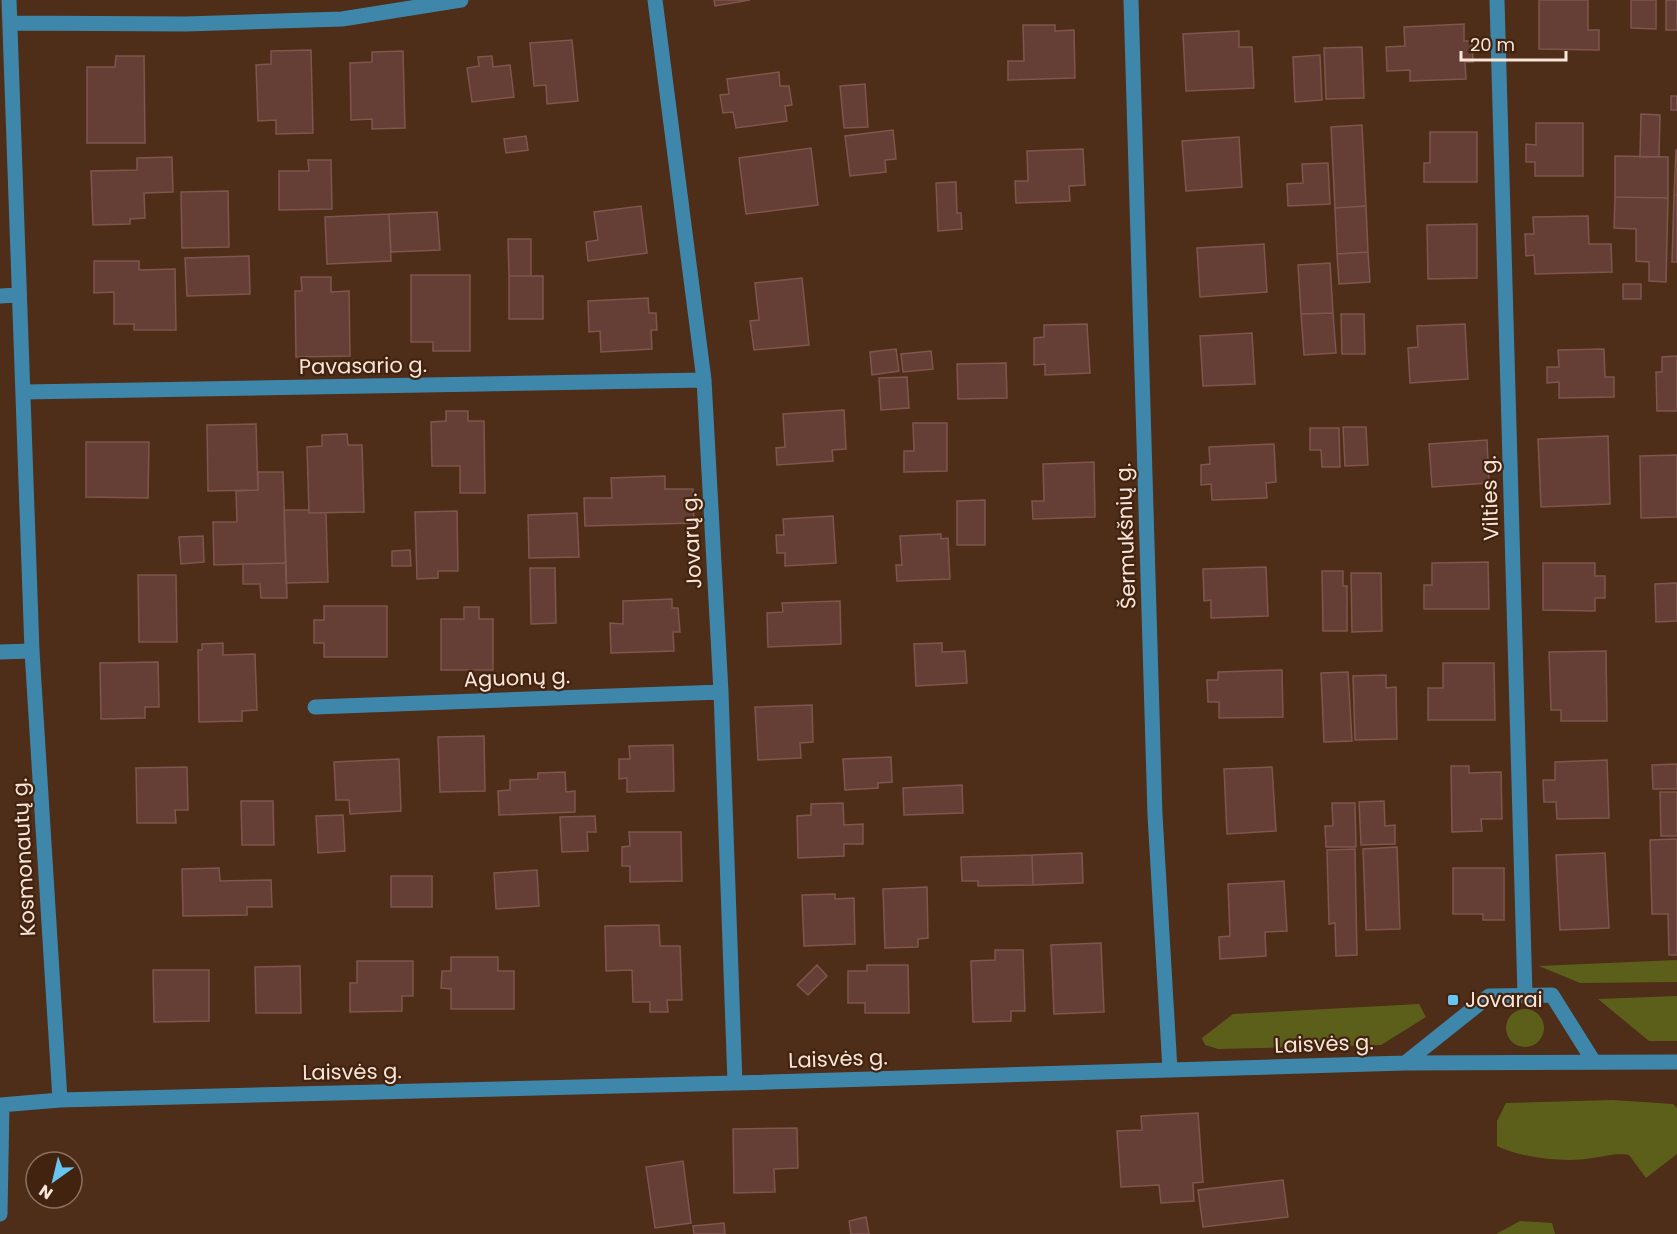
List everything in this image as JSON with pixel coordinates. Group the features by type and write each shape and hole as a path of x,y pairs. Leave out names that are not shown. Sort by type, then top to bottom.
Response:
{"street":[{"name":"Kosmonautų g.","path":"9,0 32,651 60,1100"},
{"path":"10,24 186,24 342,19 461,0"},
{"name":"Jovarų g.","path":"655,0 704,380 721,692 735,1083"},
{"name":"Šermukšnių g.","path":"1131,0 1155,815 1170,1070"},
{"name":"Vilties g.","path":"1497,0 1525,995"},
{"path":"0,296 19,295"},
{"name":"Pavasario g.","path":"24,392 704,380"},
{"path":"0,652 32,651"},
{"name":"Aguonų g.","path":"315,707 721,692"},
{"path":"1405,1063 1489,996 1525,995 1552,995 1594,1062"},
{"name":"Laisvės g.","path":"1,1105 60,1100 1405,1063 1677,1062"},
{"path":"0,1214 1,1105"}],"shaded area":[{"path":"1677,960 1677,982 1580,983 1539,966"},
{"path":"1677,996 1677,1041 1649,1041 1598,999"},
{"path":"1419,1004 1426,1017 1381,1045 1218,1049 1205,1045 1202,1038 1233,1014"},
{"path":"1525,1009 1538,1015 1544,1028 1538,1041 1525,1047 1512,1041 1506,1028 1512,1015"},
{"path":"1613,1100 1673,1104 1677,1108 1677,1154 1646,1178 1629,1155 1557,1160 1518,1154 1497,1146 1497,1121 1506,1103"},
{"path":"1520,1221 1552,1223 1555,1234 1496,1234"}],"building":[{"path":"714,0 750,0 715,6"},
{"path":"1539,0 1588,0 1588,30 1599,30 1599,50 1539,49"},
{"path":"1631,0 1656,0 1656,29 1631,28"},
{"path":"1666,0 1677,0 1677,30 1666,30"},
{"path":"1464,24 1464,41 1472,41 1473,62 1465,62 1466,79 1410,81 1410,70 1387,71 1386,47 1405,46 1404,27"},
{"path":"1023,25 1055,25 1055,31 1074,30 1075,78 1008,80 1008,61 1024,61"},
{"path":"1239,31 1239,47 1252,47 1254,88 1186,91 1183,34"},
{"path":"572,40 578,101 547,104 546,85 534,86 530,43"},
{"path":"1362,47 1364,98 1326,99 1324,48"},
{"path":"311,50 313,133 276,134 276,120 258,121 256,65 271,64 271,51"},
{"path":"403,51 405,128 372,129 372,119 351,120 350,63 372,62 372,52"},
{"path":"1320,55 1322,100 1295,102 1293,57"},
{"path":"116,56 144,56 145,143 87,143 87,67 115,67"},
{"path":"492,56 493,67 510,65 514,97 472,102 467,68 479,66 478,57"},
{"path":"779,72 780,86 789,86 792,105 785,106 787,121 736,128 733,112 723,113 720,95 729,94 727,79"},
{"path":"865,84 868,127 844,128 840,86"},
{"path":"1671,96 1677,96 1677,110 1671,110"},
{"path":"1641,114 1660,115 1659,157 1640,157"},
{"path":"1536,123 1583,123 1583,176 1535,176 1535,162 1526,162 1526,144 1536,145"},
{"path":"1362,125 1366,206 1335,208 1331,127"},
{"path":"893,130 896,159 885,160 886,172 850,176 845,136"},
{"path":"1430,132 1477,132 1477,182 1424,182 1424,163 1430,163"},
{"path":"526,136 528,150 506,153 504,139"},
{"path":"1239,137 1242,187 1186,191 1182,141"},
{"path":"811,148 818,205 746,214 739,158"},
{"path":"1083,149 1085,185 1069,186 1070,201 1016,203 1015,181 1028,181 1027,151"},
{"path":"1676,150 1677,195 1674,195"},
{"path":"1615,156 1668,157 1668,198 1615,197"},
{"path":"172,157 173,192 144,193 145,218 130,219 130,224 93,225 91,171 137,170 137,158"},
{"path":"308,160 331,160 332,209 279,210 279,171 309,171"},
{"path":"1328,163 1330,204 1288,206 1287,184 1303,183 1302,164"},
{"path":"956,182 957,213 961,213 962,229 938,231 936,183"},
{"path":"228,191 229,247 182,248 181,192"},
{"path":"1674,195 1677,195 1677,262 1672,262"},
{"path":"1615,197 1668,198 1666,282 1649,281 1649,262 1636,261 1636,229 1614,228"},
{"path":"641,206 647,253 588,261 586,242 598,240 594,212"},
{"path":"1366,206 1368,252 1337,254 1335,208"},
{"path":"437,212 440,250 391,252 389,214"},
{"path":"389,214 391,261 327,264 325,217"},
{"path":"1588,216 1589,244 1611,244 1612,272 1535,274 1534,255 1526,256 1525,234 1534,234 1533,217"},
{"path":"1477,224 1477,278 1428,279 1427,225"},
{"path":"508,239 531,239 531,276 509,276"},
{"path":"1264,244 1267,292 1200,297 1197,248"},
{"path":"1368,252 1370,282 1339,284 1337,254"},
{"path":"249,256 250,294 187,296 185,258"},
{"path":"94,261 139,261 139,270 175,269 176,330 134,330 134,324 114,324 114,292 94,293"},
{"path":"1330,263 1333,313 1301,314 1298,265"},
{"path":"411,275 470,275 470,351 433,351 433,342 411,342"},
{"path":"509,276 543,276 543,319 509,319"},
{"path":"301,277 331,277 331,292 349,291 350,356 296,357 295,291 302,291"},
{"path":"802,278 809,345 754,350 750,321 759,320 755,283"},
{"path":"1623,284 1641,284 1641,299 1623,299"},
{"path":"648,298 649,313 656,313 657,330 651,330 652,349 601,352 600,331 589,332 588,301"},
{"path":"1333,313 1336,353 1304,355 1301,314"},
{"path":"1341,314 1364,314 1365,354 1342,354"},
{"path":"1087,324 1090,373 1045,375 1045,364 1034,365 1034,338 1044,337 1044,325"},
{"path":"1465,324 1468,379 1410,383 1408,348 1418,347 1417,326"},
{"path":"1252,333 1255,384 1203,386 1200,336"},
{"path":"896,349 899,371 872,375 870,352"},
{"path":"1604,349 1605,377 1614,377 1614,397 1559,398 1559,382 1547,383 1547,367 1559,367 1558,350"},
{"path":"931,351 933,369 903,372 901,354"},
{"path":"1677,356 1677,411 1657,411 1656,372 1662,372 1662,357"},
{"path":"1006,363 1007,398 958,399 957,364"},
{"path":"907,377 909,408 881,410 879,378"},
{"path":"844,410 846,449 832,450 833,461 777,465 776,448 785,447 783,414"},
{"path":"446,411 468,411 468,421 484,421 485,493 460,493 460,466 432,466 431,422 446,421"},
{"path":"913,423 947,423 947,471 904,472 904,451 914,451"},
{"path":"256,424 258,490 208,491 207,425"},
{"path":"1343,427 1366,427 1368,465 1345,466"},
{"path":"1310,428 1339,428 1340,467 1322,467 1321,450 1310,450"},
{"path":"347,434 348,445 362,445 364,512 309,513 307,447 322,446 322,435"},
{"path":"1608,436 1610,504 1541,507 1538,439"},
{"path":"1487,440 1489,483 1432,487 1429,444"},
{"path":"86,442 149,442 148,498 86,497"},
{"path":"1274,444 1276,482 1266,483 1267,498 1212,500 1211,484 1201,485 1201,465 1210,464 1209,447"},
{"path":"1677,455 1677,517 1641,518 1640,456"},
{"path":"1094,462 1095,517 1033,519 1032,501 1044,501 1043,464"},
{"path":"258,472 283,472 286,563 214,565 213,522 237,522 236,491 258,490"},
{"path":"665,476 665,489 693,489 694,523 585,526 584,498 612,498 611,478"},
{"path":"985,500 985,545 957,545 957,501"},
{"path":"284,510 326,513 328,582 286,583"},
{"path":"457,511 458,571 438,571 438,578 417,579 415,512"},
{"path":"577,513 579,557 529,558 528,515"},
{"path":"833,516 836,563 785,566 785,553 777,553 776,535 784,535 783,519"},
{"path":"941,534 941,539 948,538 950,579 897,581 896,565 902,565 900,536"},
{"path":"203,536 204,562 181,564 179,537"},
{"path":"410,550 411,566 392,566 392,551"},
{"path":"1488,562 1489,609 1424,609 1424,585 1432,585 1432,563"},
{"path":"286,563 287,598 261,598 260,584 243,584 243,564"},
{"path":"1543,563 1595,563 1595,576 1605,576 1605,598 1595,598 1595,611 1543,610"},
{"path":"1266,567 1268,616 1211,618 1211,600 1204,601 1203,569"},
{"path":"530,568 555,568 556,623 531,624"},
{"path":"1322,571 1343,571 1343,586 1347,586 1347,631 1323,631"},
{"path":"1351,573 1381,573 1382,631 1352,632"},
{"path":"138,575 176,575 177,642 139,642"},
{"path":"1677,583 1677,621 1656,622 1655,584"},
{"path":"672,599 672,608 678,608 680,632 673,632 674,651 611,653 610,623 623,624 623,601"},
{"path":"840,601 841,644 768,647 767,613 783,612 782,603"},
{"path":"324,606 387,606 387,657 324,657 324,643 314,643 314,620 324,620"},
{"path":"464,607 479,607 479,619 493,619 493,670 441,670 441,619 464,619"},
{"path":"223,643 223,655 255,654 257,710 242,711 242,721 199,722 198,650 202,650 202,644"},
{"path":"942,643 942,652 965,651 967,683 916,686 914,644"},
{"path":"1606,651 1607,721 1561,721 1561,710 1551,710 1549,652"},
{"path":"158,662 159,707 145,707 145,718 101,719 100,663"},
{"path":"1443,663 1494,663 1495,720 1428,720 1428,688 1443,688"},
{"path":"1282,670 1283,717 1219,718 1219,702 1208,702 1207,680 1218,680 1218,672"},
{"path":"1348,672 1352,741 1324,742 1321,673"},
{"path":"1386,675 1386,688 1396,687 1397,739 1355,740 1353,676"},
{"path":"812,705 813,742 800,743 801,758 758,760 755,707"},
{"path":"484,736 485,791 440,792 438,737"},
{"path":"673,745 674,791 627,792 627,778 619,779 619,759 630,759 629,746"},
{"path":"891,757 892,782 878,783 878,788 845,790 843,759"},
{"path":"399,759 401,811 350,814 349,800 336,800 334,762"},
{"path":"1607,760 1609,818 1557,819 1556,802 1544,802 1543,780 1555,780 1555,762"},
{"path":"1677,764 1677,789 1653,789 1652,765"},
{"path":"1451,766 1469,766 1469,773 1501,772 1502,819 1481,819 1482,831 1452,832"},
{"path":"187,767 188,810 175,810 176,823 137,823 136,768"},
{"path":"1272,767 1276,831 1227,834 1224,769"},
{"path":"565,772 566,792 575,791 575,812 499,815 498,791 510,790 510,780 538,779 538,773"},
{"path":"962,785 963,813 904,815 903,788"},
{"path":"1660,792 1677,792 1677,836 1661,836"},
{"path":"241,801 273,801 274,845 242,845"},
{"path":"1384,801 1385,826 1395,825 1395,844 1361,845 1359,802"},
{"path":"843,803 844,825 863,824 863,844 844,844 844,856 798,858 797,816 811,815 811,804"},
{"path":"1332,803 1355,803 1356,847 1326,847 1325,826 1333,826"},
{"path":"343,815 345,851 318,853 316,816"},
{"path":"595,816 596,832 587,832 588,851 562,852 560,817"},
{"path":"629,832 681,832 682,881 630,882 630,866 622,866 622,847 630,846"},
{"path":"1677,839 1677,955 1669,955 1668,914 1652,914 1650,840"},
{"path":"1397,847 1400,929 1366,930 1363,849"},
{"path":"1355,849 1357,955 1336,956 1335,923 1329,924 1327,850"},
{"path":"1082,853 1083,883 1033,885 1032,855"},
{"path":"1605,853 1609,928 1560,930 1556,855"},
{"path":"1032,855 1033,885 978,886 978,881 962,881 961,857"},
{"path":"219,868 220,881 271,880 272,907 247,907 247,915 183,916 182,869"},
{"path":"1453,868 1504,868 1504,920 1483,920 1483,914 1453,914"},
{"path":"537,870 539,906 496,909 494,873"},
{"path":"391,876 432,876 432,907 391,907"},
{"path":"1284,881 1287,931 1265,932 1266,956 1220,959 1219,937 1230,936 1228,884"},
{"path":"927,887 928,938 918,939 918,947 885,948 883,889"},
{"path":"835,894 835,899 854,898 855,944 804,946 802,895"},
{"path":"659,925 660,946 680,946 682,1000 667,1000 668,1012 650,1012 650,1002 633,1002 632,970 606,971 605,926"},
{"path":"1101,943 1104,1012 1054,1014 1051,945"},
{"path":"995,950 1023,950 1025,1011 1011,1011 1011,1021 973,1022 971,961 995,960"},
{"path":"451,957 498,957 498,971 514,971 514,1009 451,1009 451,989 441,988 442,971 451,971"},
{"path":"357,961 413,961 413,996 402,996 402,1011 350,1012 350,983 357,983"},
{"path":"817,965 827,976 808,995 797,985"},
{"path":"867,965 908,965 909,1013 865,1013 865,1003 848,1003 848,971 867,971"},
{"path":"300,966 301,1013 256,1013 255,967"},
{"path":"153,970 209,970 209,1021 154,1022"},
{"path":"1198,1113 1203,1182 1193,1183 1194,1201 1161,1203 1159,1185 1121,1187 1117,1131 1142,1130 1141,1116"},
{"path":"797,1128 798,1168 774,1169 775,1192 734,1193 733,1129"},
{"path":"683,1161 691,1223 655,1228 646,1167"},
{"path":"1283,1180 1288,1217 1203,1227 1198,1190"},
{"path":"866,1217 869,1234 851,1234 849,1221"},
{"path":"724,1223 725,1234 694,1234 693,1226"}],"place":[{"name":"Jovarai","path":"1453,1000"}]}
